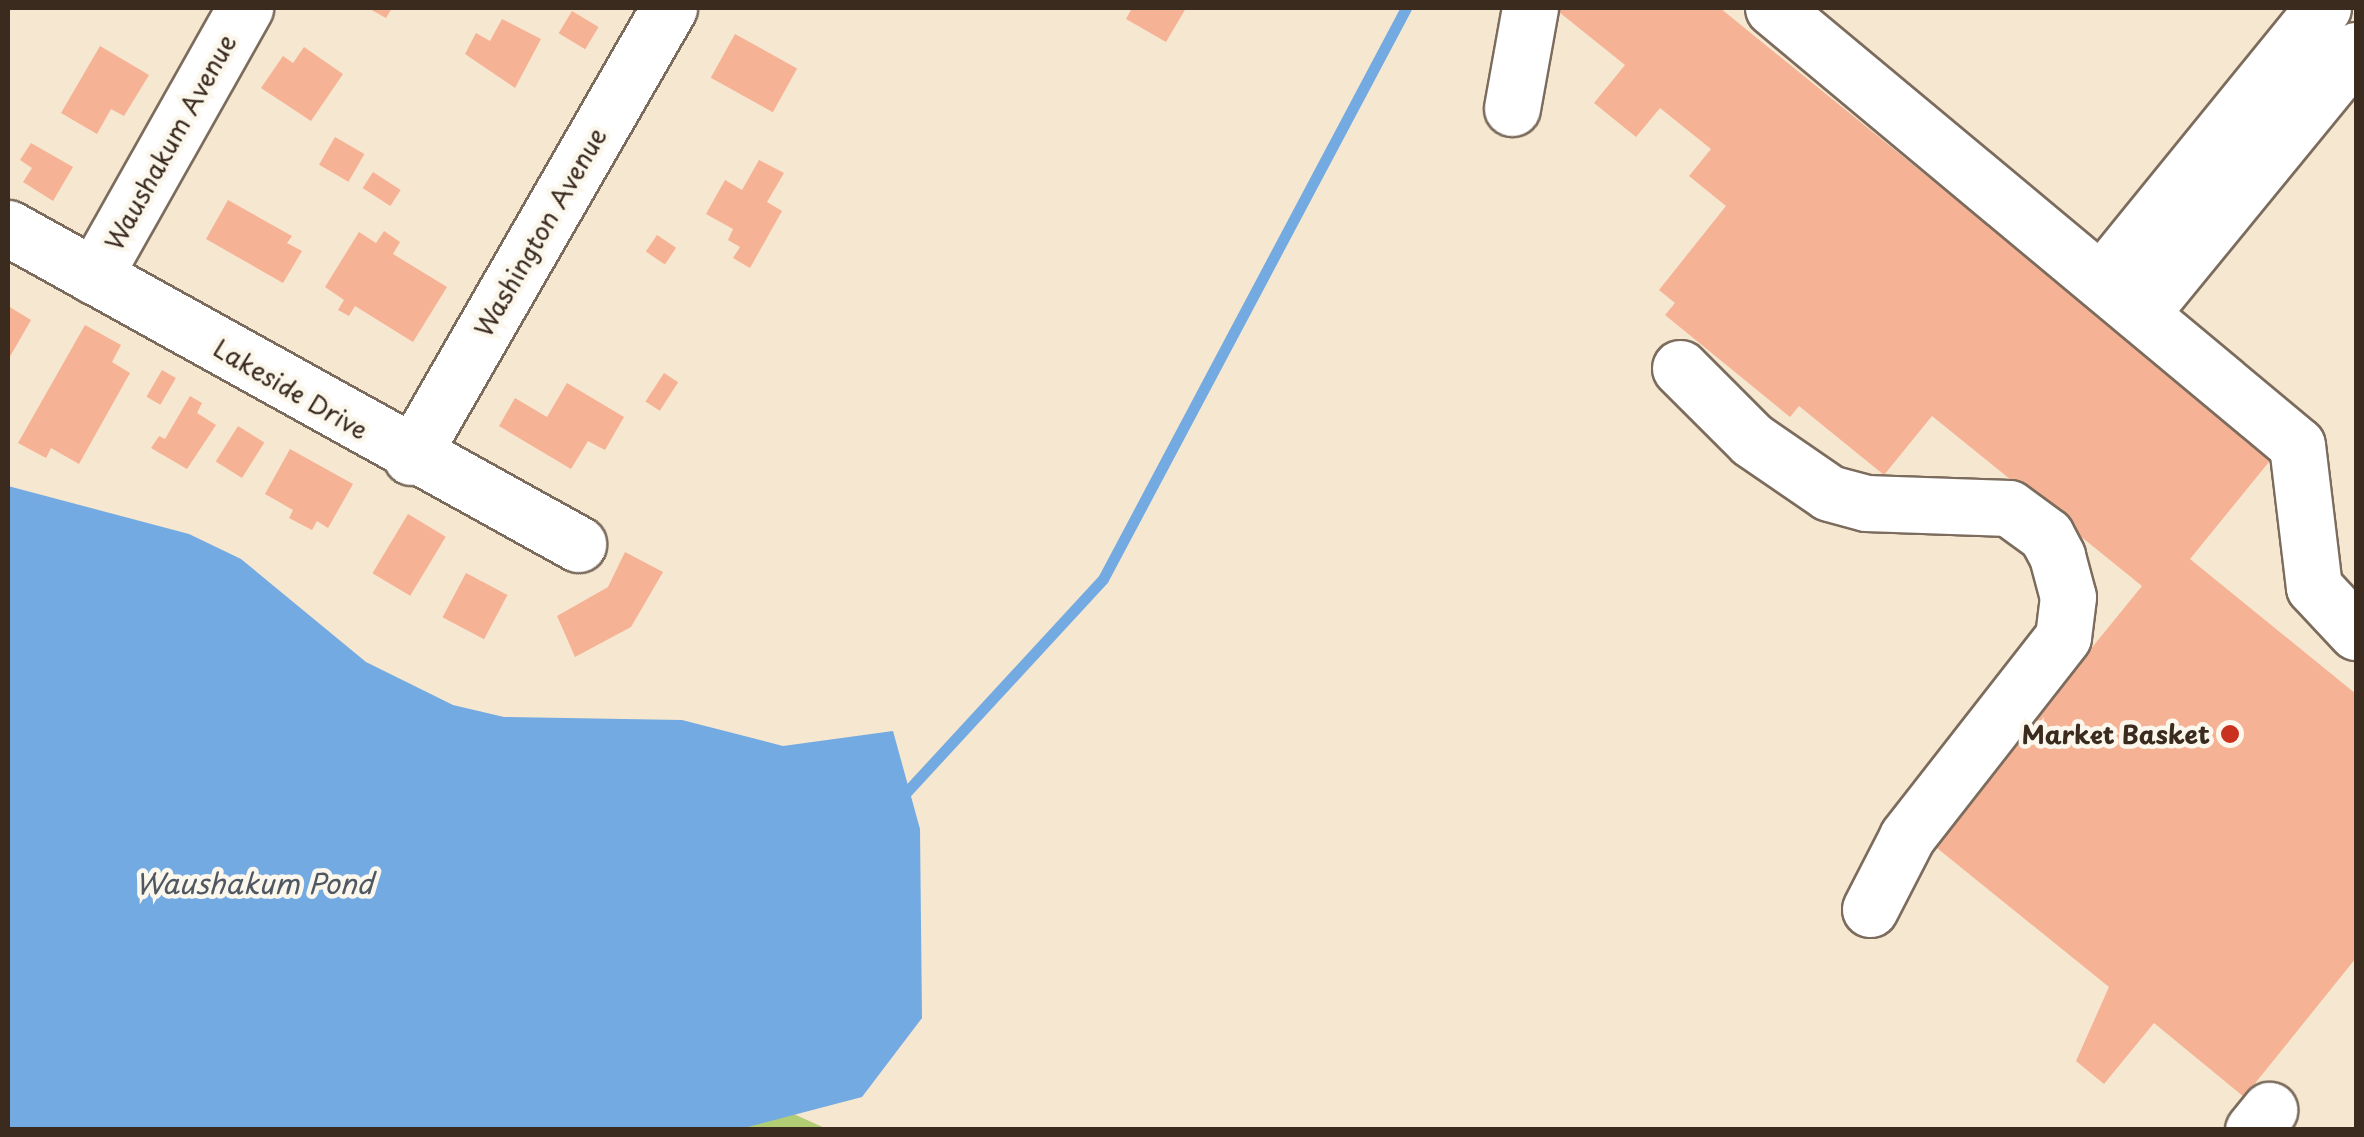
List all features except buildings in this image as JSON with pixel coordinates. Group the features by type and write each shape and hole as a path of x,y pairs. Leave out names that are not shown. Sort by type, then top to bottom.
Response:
{"street":[{"name":"Waushakum Avenue","path":"94,276 245,8"},
{"name":"Washington Avenue","path":"412,458 669,8"},
{"path":"1512,108 1530,8"},
{"path":"1773,8 2299,447 2314,587 2356,632"},
{"path":"2121,297 2323,8"},
{"path":"2121,297 2356,50"},
{"name":"Lakeside Drive","path":"8,228 412,458 578,544"},
{"path":"1680,368 1728,418 1806,481 1866,503 2009,508 2046,535 2057,556 2068,597 2063,638 1907,838 1870,909"}],"green space":[{"path":"736,1088 827,1129 724,1130"}],"water":[{"name":"Waushakum Pond","path":"8,486 189,534 241,559 366,662 453,705 504,717 682,720 783,746 893,731 920,829 922,1018 862,1097 740,1129 8,1129"}],"waterway":[{"path":"900,799 1103,579 1406,8"}],"place":[{"name":"Market Basket","path":"2230,734"}]}
